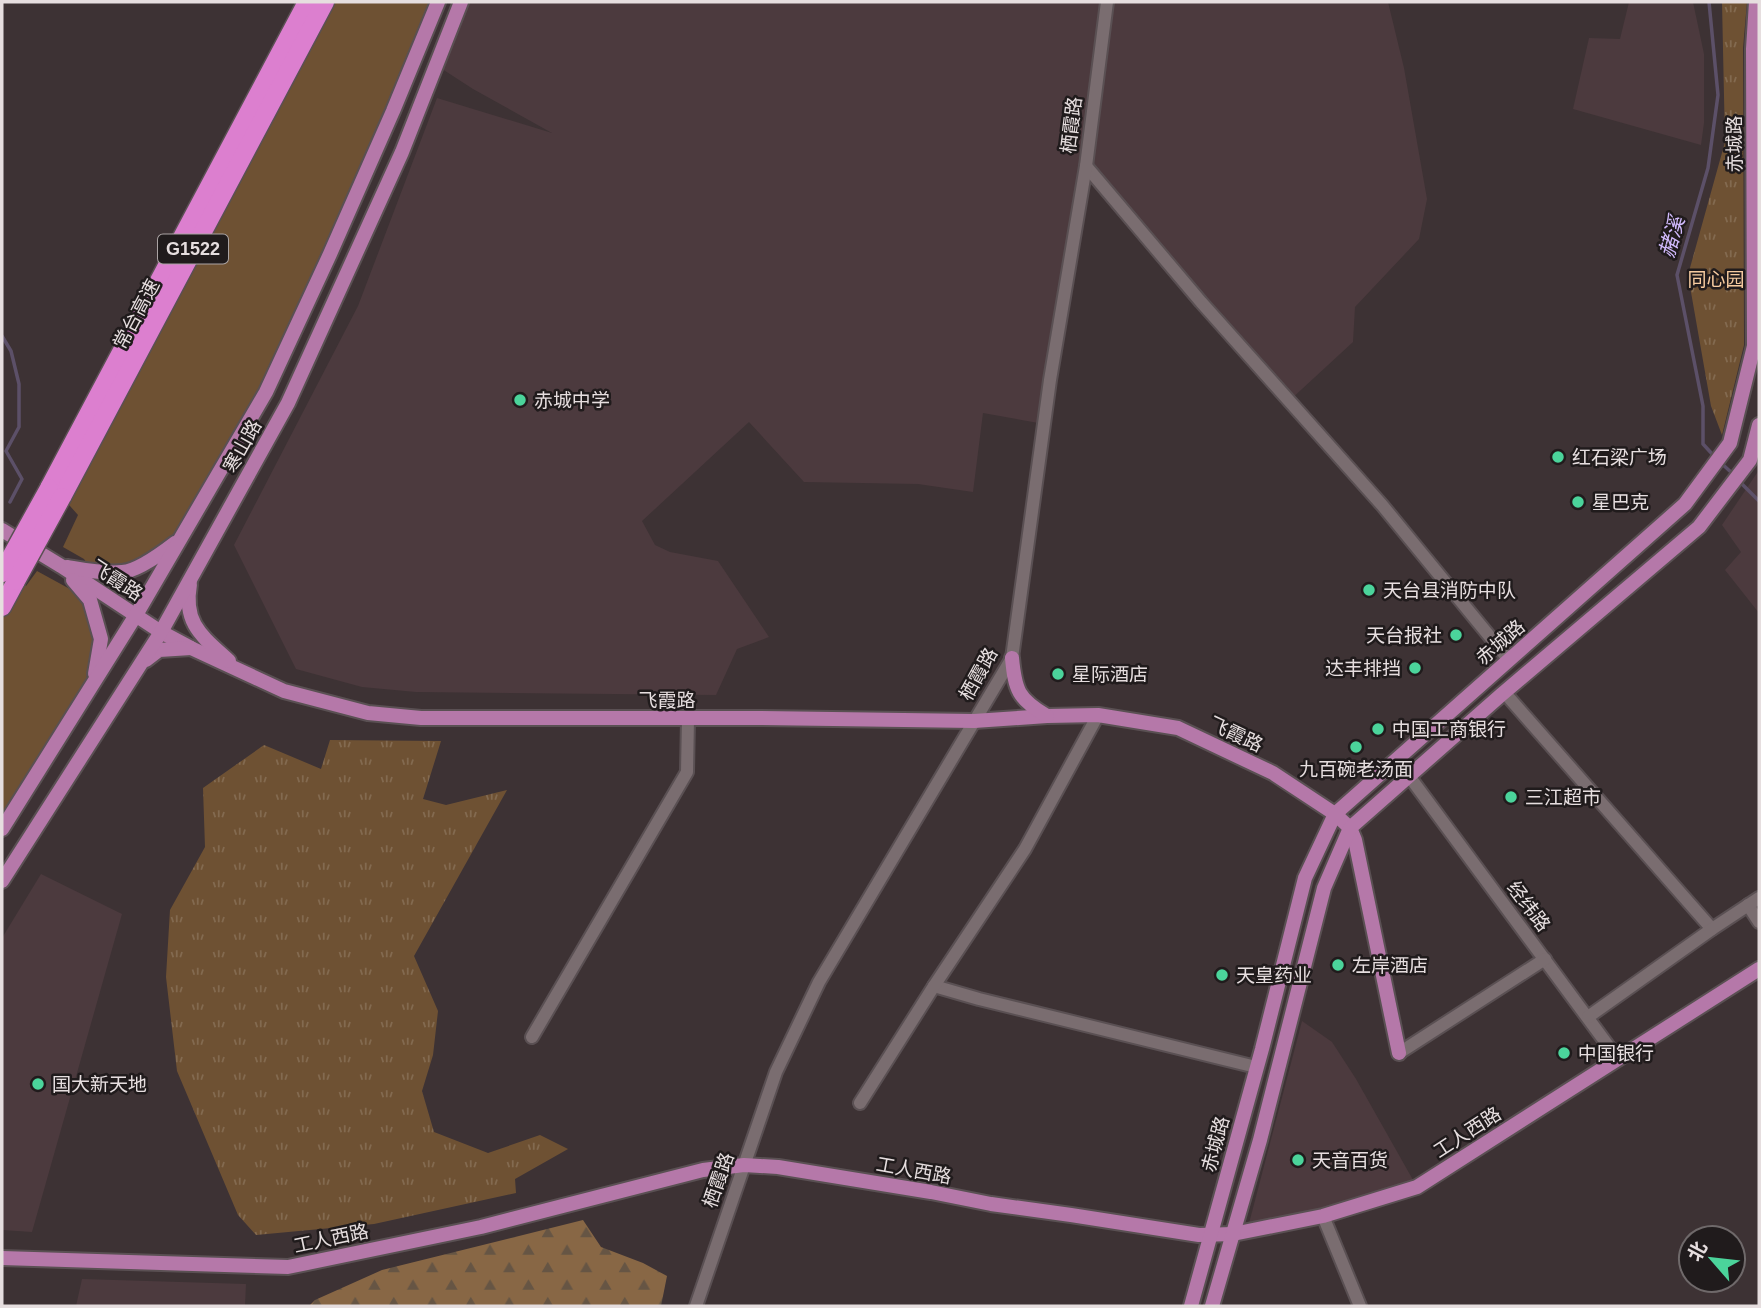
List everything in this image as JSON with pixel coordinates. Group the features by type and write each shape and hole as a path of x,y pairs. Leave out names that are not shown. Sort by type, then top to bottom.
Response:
{"highway":[{"name":"常台高速","path":"55,493 307,2"},
{"name":"常台高速","path":"2,607 7,576 325,2"}],"main road":[{"name":"寒山路","path":"2,829 136,615 266,392 377,147 438,2"},
{"name":"寒山路","path":"2,881 161,632 288,403 402,152 461,2"},
{"name":"赤城路","path":"1191,1306 1305,878 1335,814 1685,504 1730,443 1754,346 1753,49 1756,2"},
{"path":"1212,1306 1260,1140 1324,888 1350,828 1504,692 1699,527 1750,460 1757,442 1759,425"},
{"name":"飞霞路","path":"2,530 161,632 191,648 284,691 368,713 421,718 974,721 1098,715 1178,728 1273,773 1335,814 1350,828"},
{"path":"61,566 125,572 156,558 181,538"},
{"path":"61,566 90,600 101,639 94,682"},
{"path":"192,578 188,597 191,618 207,640 240,671"},
{"path":"1566,609 1582,626"},
{"path":"142,662 159,650 191,648"},
{"path":"1012,658 1014,683 1028,705 1046,716"},
{"path":"1350,828 1399,1053"},
{"name":"工人西路","path":"2,1258 288,1267 481,1227 703,1170 744,1165 778,1167 991,1204 1210,1236 1233,1234 1323,1216 1417,1187 1759,969"},
{"path":"1274,999 1295,1005"}],"street":[{"name":"栖霞路","path":"696,1306 776,1072 819,982 1012,658 1050,380 1086,166 1107,2"},
{"path":"1086,166 1200,302 1382,505 1509,660"},
{"path":"1504,692 1712,929"},
{"path":"860,1103 1025,849 1098,715"},
{"path":"532,1037 687,772 688,719"},
{"name":"经纬路","path":"1409,776 1618,1059"},
{"path":"1588,1017 1754,902 1759,922"},
{"path":"1399,1053 1545,959"},
{"path":"934,986 1256,1067"},
{"path":"1323,1216 1360,1306"}],"shaded area":[{"path":"461,2 1388,2 1404,68 1427,199 1419,239 1355,307 1353,342 1289,401 1087,167 1044,424 983,413 973,492 918,484 804,482 749,422 642,521 655,545 670,552 718,561 769,637 737,649 716,695 416,692 362,687 296,669 234,545 358,306 437,98 552,133 436,65"},
{"path":"1629,2 1693,2 1704,54 1704,123 1701,145 1573,109 1589,38 1620,39"},
{"path":"1759,470 1759,613 1725,570 1741,552 1722,525"},
{"name":"国大新天地","path":"41,874 122,914 32,1232 2,1230 2,938"},
{"path":"1302,1021 1332,1042 1417,1187 1247,1231"},
{"path":"82,1279 246,1284 245,1306 76,1306"}],"green space":[{"path":"325,2 438,2 266,392 182,538 125,572 92,571 84,559 63,547 78,515 62,497"},
{"name":"同心园","path":"1722,2 1747,2 1743,48 1744,345 1722,435 1711,406 1688,275 1725,142"},
{"path":"37,571 90,600 101,639 94,682 2,829 2,607 16,581 26,586"},
{"path":"330,740 441,741 423,799 446,805 507,790 414,956 438,1011 433,1055 422,1091 434,1132 488,1153 540,1135 568,1149 515,1179 516,1193 374,1224 256,1235 238,1215 177,1071 166,977 170,910 205,847 203,788 264,745 321,769"},
{"path":"583,1220 601,1247 643,1263 667,1276 661,1306 309,1306 315,1300 382,1270"}],"waterway":[{"name":"赭溪","path":"1709,2 1718,95 1708,168 1677,275 1703,406 1703,444 1714,456"},
{"path":"2,336 11,351 19,384 19,427 6,451 22,479 10,502"},
{"name":"赭溪","path":"1719,461 1734,475"},
{"name":"赭溪","path":"1739,481 1759,501"}],"place":[{"name":"赤城中学","path":"520,400"},
{"name":"红石梁广场","path":"1558,457"},
{"name":"星巴克","path":"1578,502"},
{"name":"天台县消防中队","path":"1369,590"},
{"name":"天台报社","path":"1456,635"},
{"name":"达丰排挡","path":"1415,668"},
{"name":"星际酒店","path":"1058,674"},
{"name":"中国工商银行","path":"1378,729"},
{"name":"九百碗老汤面","path":"1356,747"},
{"name":"三江超市","path":"1511,797"},
{"name":"左岸酒店","path":"1338,965"},
{"name":"天皇药业","path":"1222,975"},
{"name":"中国银行","path":"1564,1053"},
{"name":"国大新天地","path":"38,1084"},
{"name":"天音百货","path":"1298,1160"}]}
